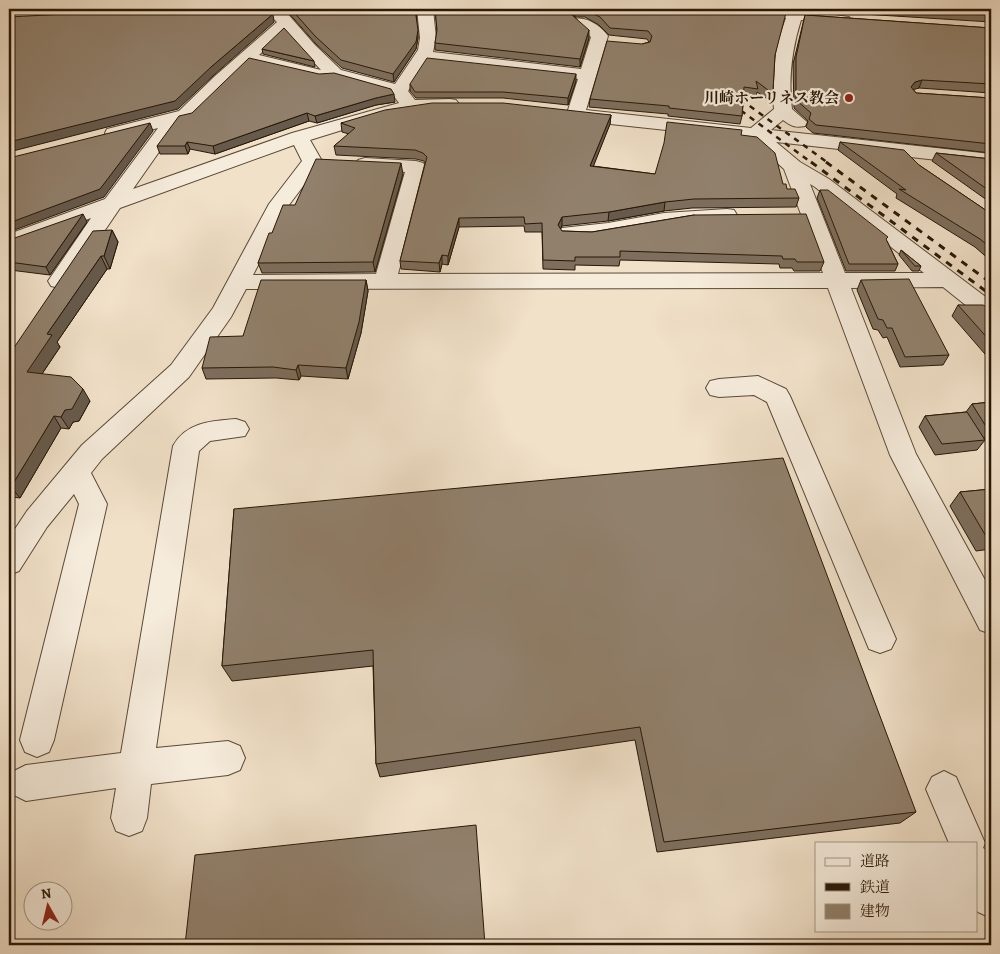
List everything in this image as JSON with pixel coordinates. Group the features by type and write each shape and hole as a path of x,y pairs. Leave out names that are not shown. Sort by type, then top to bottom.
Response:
{"street":[{"path":"262,9 287,16 309,49 335,74"},
{"path":"399,91 426,50 428,38 426,9"},
{"path":"750,9 796,12 855,21"},
{"path":"783,111 781,61 796,12"},
{"path":"95,137 186,115 248,57 287,16"},
{"path":"581,22 607,42 567,113 991,160"},
{"path":"422,56 588,75"},
{"path":"248,57 321,75 335,74 399,91 410,106"},
{"path":"9,241 299,137 383,111 410,106 466,104"},
{"path":"755,134 783,111"},
{"path":"783,111 831,142"},
{"path":"47,300 112,204 170,124 172,118"},
{"path":"755,134 793,166 822,183 946,280 991,312"},
{"path":"299,137 331,162 416,167 385,282"},
{"path":"907,151 922,168 930,173"},
{"path":"9,562 37,519 92,452 180,371 223,311 279,204 331,162"},
{"path":"793,166 801,215 836,280 903,455 991,620"},
{"path":"570,233 608,230 664,219 692,216 742,215"},
{"path":"239,282 946,280"},
{"path":"718,388 758,386 777,396 880,639"},
{"path":"128,818 186,446 204,432 236,429"},
{"path":"36,740 93,504 76,472"},
{"path":"26,783 228,758"},
{"path":"944,789 967,842"},
{"path":"978,869 991,900"}],"building":[{"path":"159,9 261,9 273,14 211,67 175,101 9,142 9,17"},
{"path":"291,9 415,9 418,30 416,42 393,74 341,60 315,36"},
{"path":"435,9 756,9 786,13 775,55 773,91 768,90 756,81 758,89 744,87 742,116 669,108 669,106 590,99 607,41 642,44 650,42 652,36 648,31 610,28 600,17 585,10 575,10 572,15 589,30 580,59 435,43 437,30"},
{"path":"901,9 991,9 991,14"},
{"path":"805,15 991,28 991,84 922,80 915,82 911,87 916,93 991,98 991,144 816,125 809,119 811,113 796,100 796,57"},
{"path":"284,28 314,61 262,49"},
{"path":"249,58 319,74 334,73 391,89 394,94 315,116 307,113 213,146 187,142 185,146 157,146 179,116 192,113"},
{"path":"427,58 576,74 568,98 503,92 415,92 410,84"},
{"path":"432,103 503,103 611,115 590,166 655,174 664,143 667,122 742,130 741,135 757,137 775,153 783,184 786,184 787,189 795,189 799,198 694,199 665,202 609,212 562,217 558,225 562,231 592,232 694,215 806,214 824,262 797,262 795,259 783,259 782,256 620,251 620,257 575,257 575,261 543,260 542,223 525,224 524,217 459,218 448,256 442,255 439,263 400,261 427,157 415,150 334,146 355,128 341,123 385,110"},
{"path":"150,123 100,189 9,223 9,158"},
{"path":"840,142 904,150 919,165 991,212 991,248 980,239 899,189 906,190"},
{"path":"936,153 991,159 991,192"},
{"path":"316,159 401,163 373,262 258,263 269,233 272,233 283,205 295,205"},
{"path":"820,190 828,190 888,237 886,239 898,264 849,264"},
{"path":"83,214 46,267 9,262 9,240"},
{"path":"112,230 104,256 101,256 47,334 52,335 27,372 71,377 83,389 72,409 65,410 61,417 54,416 11,487 9,487 9,355 93,231"},
{"path":"901,250 921,266 915,266"},
{"path":"909,279 949,355 905,357 892,328 887,328 883,320 878,319 861,280"},
{"path":"261,280 366,280 359,322 346,368 298,365 296,370 273,367 202,368 210,337 243,336"},
{"path":"958,305 983,305 991,309 991,342"},
{"path":"991,402 991,428 987,428 972,404"},
{"path":"967,412 985,440 942,444 925,416"},
{"path":"783,458 916,812 664,842 640,727 376,764 373,650 222,666 234,509"},
{"path":"991,489 991,537 987,538 960,492"},
{"path":"476,825 485,945 185,945 195,855"}],"railway":[{"path":"732,93 828,163"},
{"path":"732,104 812,163"},
{"path":"811,162 991,295"},
{"path":"826,162 991,283"}],"place":[{"name":"川崎ホーリネス教会","path":"849,98"}]}
